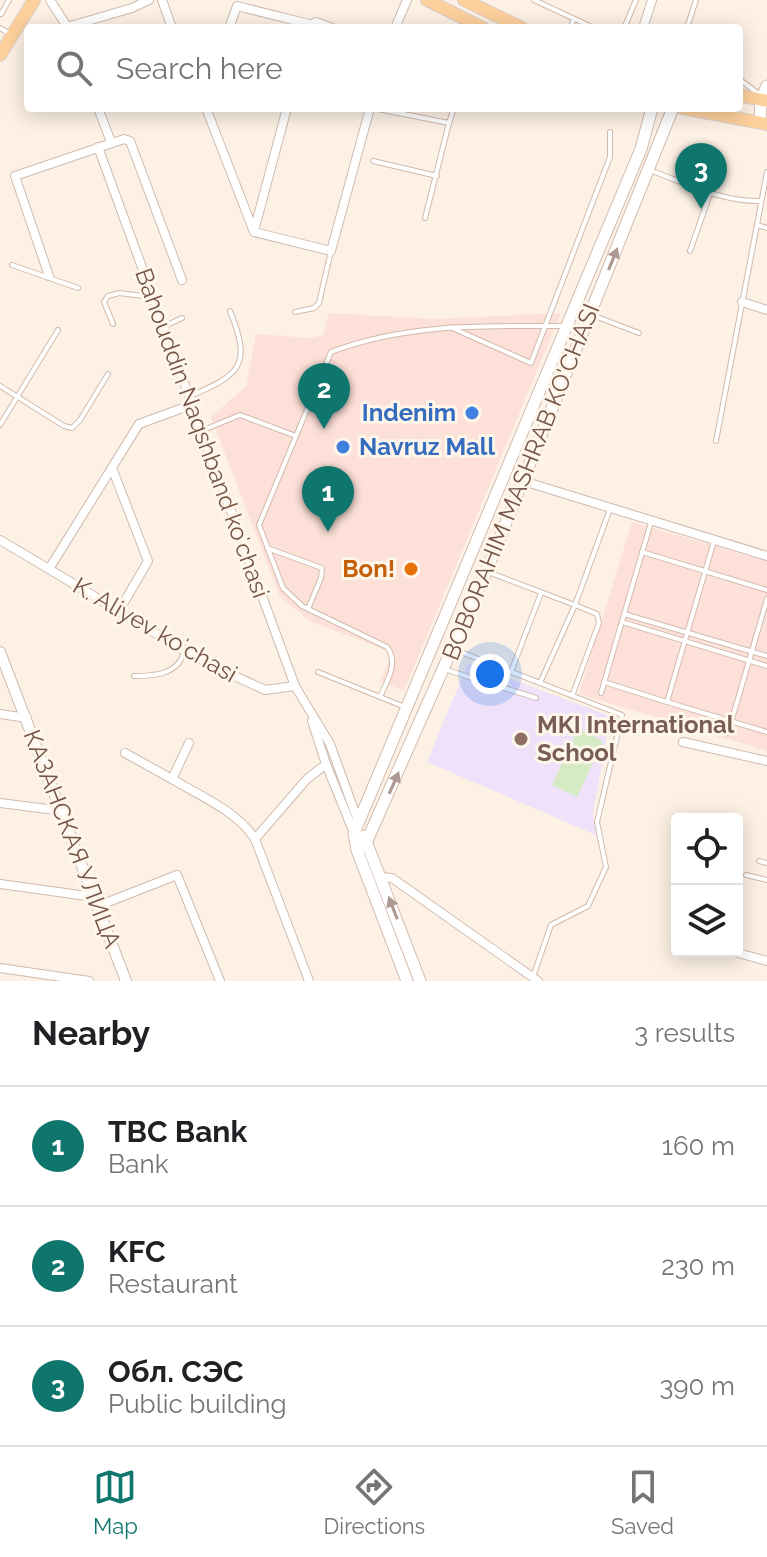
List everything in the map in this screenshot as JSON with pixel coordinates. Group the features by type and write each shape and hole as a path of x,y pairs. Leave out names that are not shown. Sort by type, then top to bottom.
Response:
{"main road":[{"path":"0,55 34,0"},
{"path":"427,0 475,24"},
{"path":"464,0 514,24"},
{"path":"705,112 764,123 767,86"},
{"path":"743,96 764,100"},
{"name":"BOBORAHIM MASHRAB KO'CHASI","path":"356,827 641,149 651,112"},
{"name":"BOBORAHIM MASHRAB KO'CHASI","path":"362,846 445,669 486,572 672,112"},
{"path":"534,407 550,414"},
{"path":"356,827 407,981"},
{"path":"362,846 381,877 420,981"}],"street":[{"path":"50,0 65,24"},
{"path":"77,24 149,0"},
{"path":"162,0 171,24"},
{"path":"397,24 407,0"},
{"path":"644,24 652,0"},
{"path":"230,24 237,6 302,24"},
{"path":"100,112 111,142"},
{"path":"208,112 254,232"},
{"path":"254,232 286,112"},
{"path":"254,232 331,251 371,112"},
{"path":"49,276 15,176 124,139 130,141 182,280"},
{"name":"Bahouddin Naqshband koʻchasi","path":"98,147 295,686 311,716"},
{"path":"742,302 767,310"},
{"name":"K. Aliyev koʻchasi","path":"189,401 139,424 49,569 185,651 265,690 295,686"},
{"path":"112,468 148,561 119,611"},
{"path":"523,481 767,556"},
{"path":"0,540 49,569"},
{"name":"КАЗАНСКАЯ УЛИЦА","path":"0,652 126,981"},
{"path":"0,714 27,718"},
{"path":"311,716 326,764 356,827"},
{"path":"311,716 330,744 356,827"},
{"path":"683,742 767,761"},
{"path":"172,779 189,743"},
{"path":"125,753 228,813 250,830 309,981"},
{"path":"255,839 307,779 326,764"},
{"path":"0,803 63,811"},
{"path":"0,884 96,901 177,875 220,981"},
{"path":"381,877 392,878 535,979"},
{"path":"743,954 767,961"},
{"path":"0,968 89,981"}],"lane":[{"path":"1,14 9,0"},
{"path":"534,0 585,24"},
{"path":"626,24 636,0"},
{"path":"688,24 696,0"},
{"path":"572,24 574,19"},
{"path":"0,28 12,35"},
{"path":"743,81 764,100"},
{"path":"397,112 449,123"},
{"path":"425,218 453,112"},
{"path":"448,326 531,363 610,157 610,132"},
{"path":"373,161 437,176"},
{"path":"650,170 710,194 761,201"},
{"path":"716,441 767,172"},
{"path":"690,251 710,194"},
{"path":"757,225 767,228"},
{"path":"295,312 314,308 319,303 331,251"},
{"path":"12,265 78,288"},
{"path":"113,324 104,302 108,296 119,293 152,297"},
{"path":"189,401 231,375 241,356 242,340 230,311"},
{"path":"590,314 639,333"},
{"path":"162,327 182,318"},
{"path":"380,697 394,662 387,647 308,609 283,588 259,525 331,352 398,332 448,326 567,326"},
{"path":"0,425 58,330"},
{"path":"0,386 72,428 108,374"},
{"path":"200,431 240,415 296,436"},
{"path":"540,683 575,605 610,509"},
{"path":"601,693 651,522"},
{"path":"667,702 714,541"},
{"path":"267,548 322,568 308,609"},
{"path":"642,552 767,590"},
{"path":"486,572 597,614 599,623 572,696"},
{"path":"511,672 541,593"},
{"path":"728,733 767,599"},
{"path":"624,614 767,656"},
{"path":"622,622 767,666"},
{"path":"453,649 622,715 597,822 606,867 588,906 551,925 535,979"},
{"path":"134,676 159,675 182,660 185,651"},
{"path":"445,669 536,698"},
{"path":"318,672 407,708"},
{"path":"604,682 767,732"},
{"path":"759,861 767,863"},
{"path":"746,875 767,880"}],"shaded area":[{"name":"Navruz Mall","path":"329,313 435,319 561,313 404,691 380,681 390,659 386,650 310,621 280,597 211,417 246,386 256,334 311,338 323,335"},
{"path":"632,522 767,561 767,751 579,694"},
{"name":"MKI International School","path":"468,663 610,716 593,814 596,835 427,762"}],"green space":[{"path":"578,729 603,741 577,797 552,785"}],"place":[{"name":"Обл. СЭС","path":"701,209"},
{"name":"Indenim","path":"472,413"},
{"name":"KFC","path":"324,429"},
{"name":"Navruz Mall","path":"343,447"},
{"name":"TBC Bank","path":"328,532"},
{"name":"Bon!","path":"411,569"},
{"name":"MKI International School","path":"521,739"}]}
